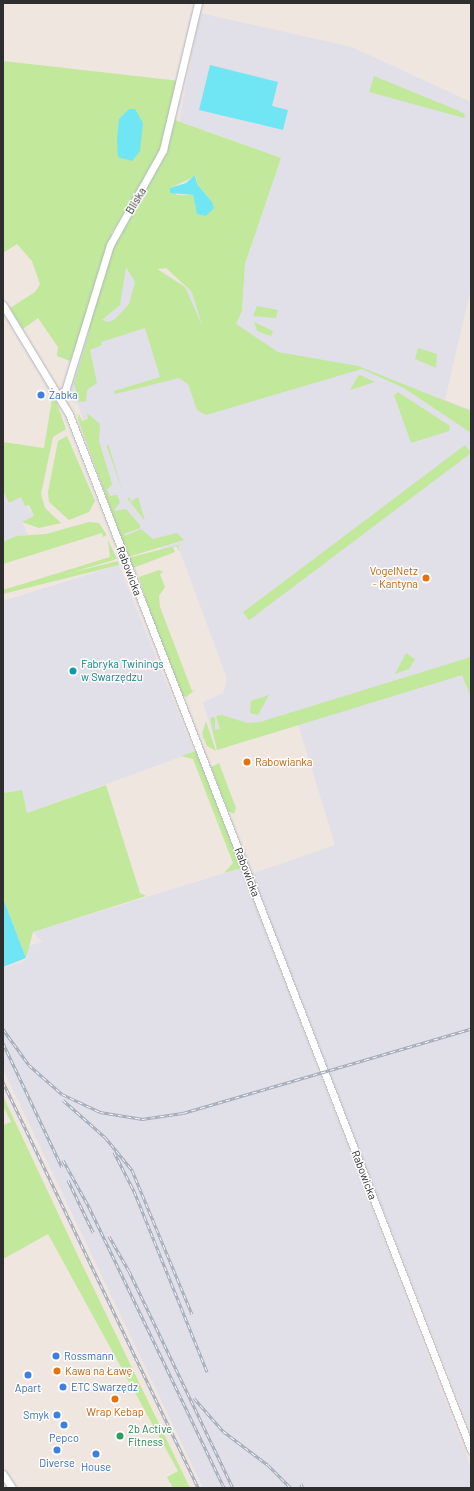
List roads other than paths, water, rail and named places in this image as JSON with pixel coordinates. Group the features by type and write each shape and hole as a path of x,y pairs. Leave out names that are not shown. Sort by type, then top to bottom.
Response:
{"street":[{"name":"Bliska","path":"59,394 65,390 110,245 163,150 198,3"},
{"name":"Rabowicka","path":"3,305 59,394 471,1450"},
{"path":"3,1474 12,1488"}],"water":[{"path":"210,65 278,82 272,106 288,110 283,130 199,110"},
{"path":"129,109 135,109 143,123 140,151 132,161 118,157 117,140 119,119"},
{"path":"195,175 197,184 212,202 214,208 206,216 197,214 193,195 170,193 170,188 186,183"},
{"path":"3,898 26,958 3,967"}],"railway":[{"path":"3,1029 29,1065 62,1094 100,1112 142,1119 183,1113 471,1029"},
{"path":"3,1043 62,1167"},
{"path":"3,1082 198,1488"},
{"path":"63,1100 105,1137 132,1170 192,1314"},
{"path":"114,1152 134,1191 207,1372"},
{"path":"63,1160 89,1207 224,1488"},
{"path":"68,1180 93,1232"},
{"path":"109,1236 129,1271 233,1488"},
{"path":"194,1398 223,1431 268,1465 291,1488"},
{"path":"301,1484 303,1488"}],"place":[{"name":"Żabka","path":"41,395"},
{"name":"VogelNetz - Kantyna","path":"426,578"},
{"name":"Fabryka Twinings w Swarzędzu","path":"73,671"},
{"name":"Rabowianka","path":"247,762"},
{"name":"Rossmann","path":"56,1356"},
{"name":"Kawa na Ławę","path":"57,1371"},
{"name":"Apart","path":"28,1375"},
{"name":"ETC Swarzędz","path":"63,1387"},
{"name":"Wrap Kebap","path":"115,1399"},
{"name":"Smyk","path":"57,1415"},
{"name":"Pepco","path":"64,1425"},
{"name":"2b Active Fitness","path":"120,1436"},
{"name":"Diverse","path":"57,1450"},
{"name":"House","path":"96,1454"}]}
